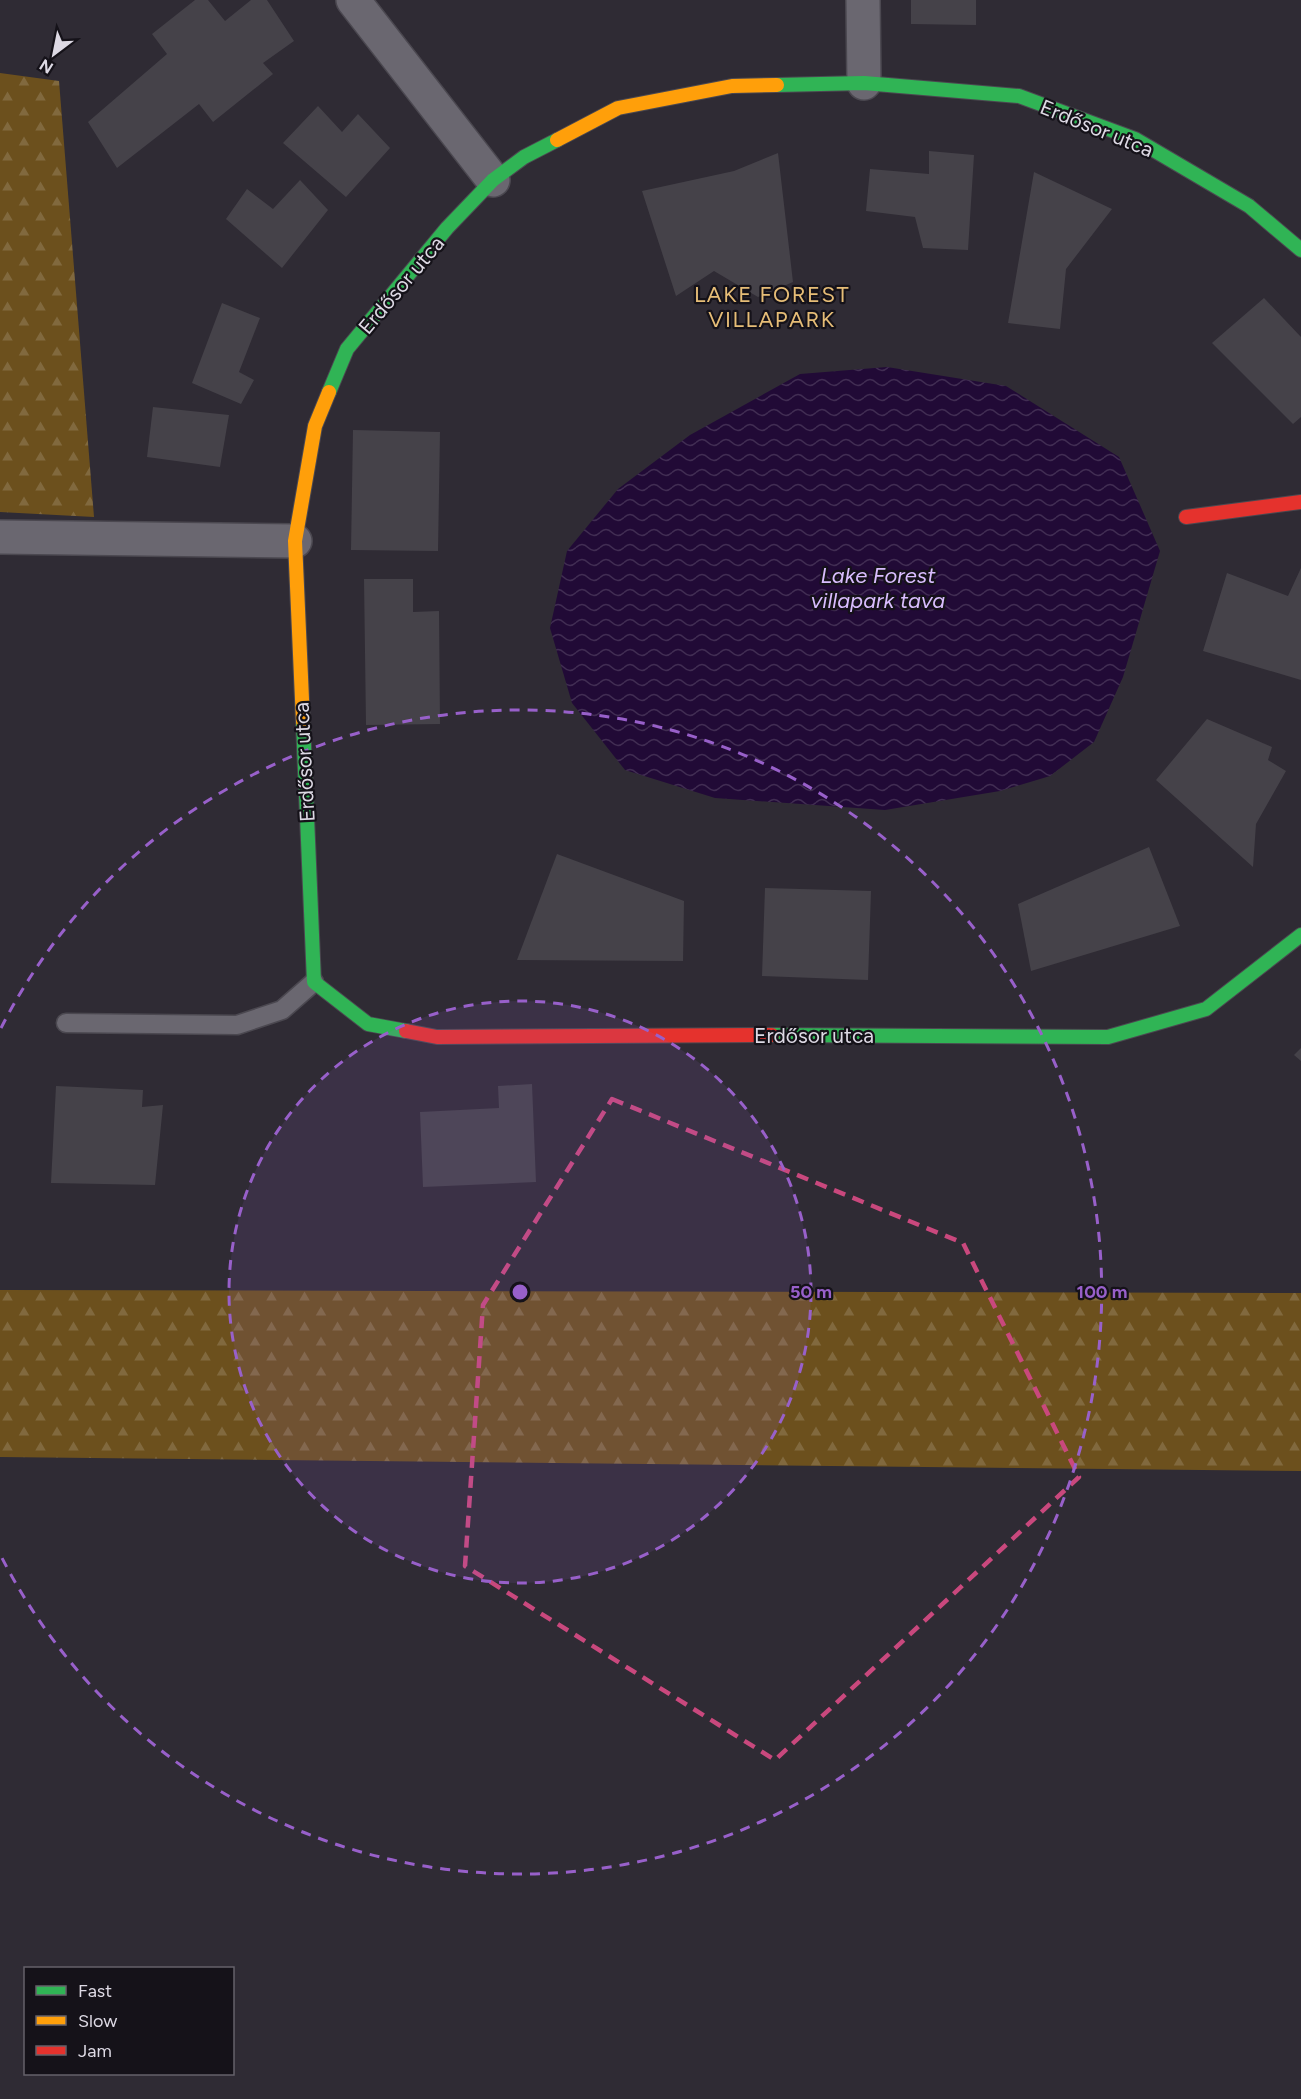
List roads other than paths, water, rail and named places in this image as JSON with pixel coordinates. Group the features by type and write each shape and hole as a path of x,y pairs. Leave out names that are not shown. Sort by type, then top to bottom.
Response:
{"street":[{"path":"353,0 493,180"},
{"path":"863,0 864,84"},
{"name":"Erdősor utca","path":"1301,250 1249,206 1135,139 1019,96 864,84 732,86 618,108 524,157 493,180 447,228 347,349 315,426 295,541 314,982 368,1024 438,1037 712,1035 1108,1037 1206,1009 1301,935"},
{"path":"1186,517 1301,502"},
{"path":"0,537 295,541"}],"lane":[{"path":"66,1023 237,1025 282,1010 314,982"}],"water":[{"name":"Lake Forest villapark tava","path":"887,367 1006,386 1119,457 1160,551 1123,677 1094,742 1050,776 1000,791 885,810 715,798 625,770 572,703 550,628 567,551 618,489 690,435 800,374"}],"district":[{"name":"LAKE FOREST VILLAPARK","path":"772,306"}]}
